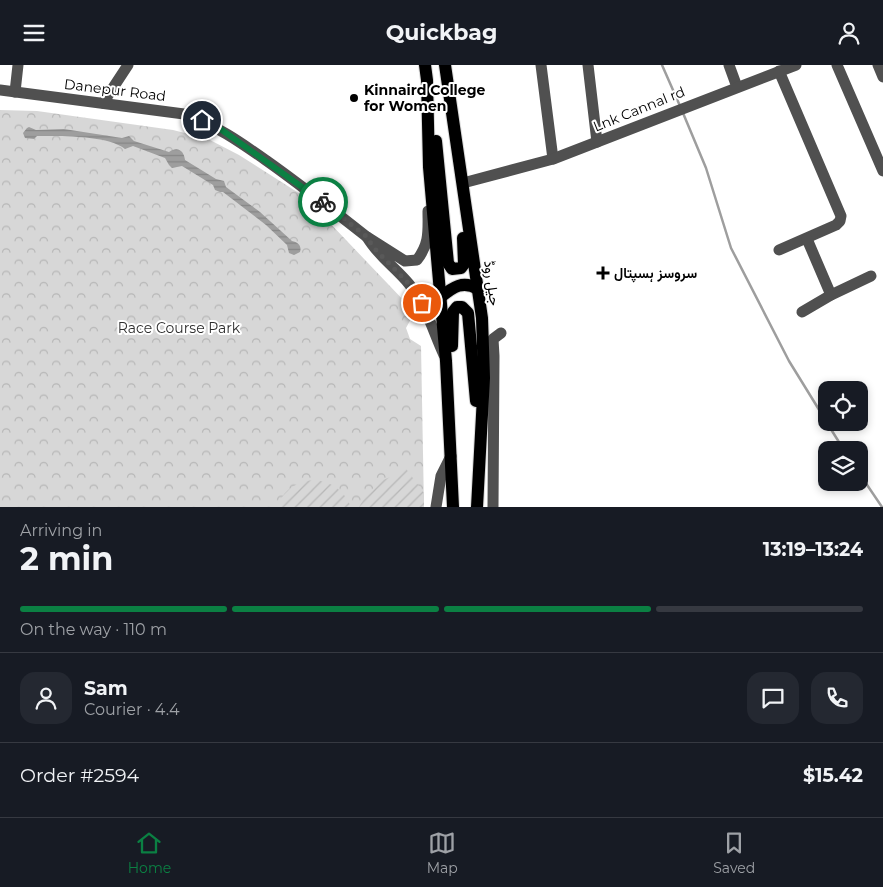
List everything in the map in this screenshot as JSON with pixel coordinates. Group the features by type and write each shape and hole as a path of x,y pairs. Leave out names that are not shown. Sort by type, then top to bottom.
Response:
{"main road":[{"path":"425,65 438,156 448,263 452,269 461,268 464,264 463,183"},
{"name":"جیل روڈ","path":"445,65 482,318 484,378 477,507"},
{"path":"427,80 429,167 446,361 453,507"},
{"path":"441,297 457,285 467,285 478,289"},
{"path":"450,423 453,315 455,309 462,307 468,313 480,439"}],"street":[{"path":"15,92 18,65"},
{"path":"103,103 128,65"},
{"path":"541,65 553,159"},
{"path":"588,65 597,141"},
{"path":"729,65 736,87"},
{"name":"Lnk Cannal rd","path":"463,183 553,159 796,65"},
{"path":"837,65 883,171"},
{"path":"878,65 883,77"},
{"path":"778,71 841,216 840,221 836,225 779,250"},
{"name":"Danepur Road","path":"0,90 184,114 219,128 310,192 367,237 404,261 417,260 424,251 428,240 429,167"},
{"name":"Danepur Road","path":"367,237 373,247 408,283 422,303 446,361"},
{"path":"807,239 831,295"},
{"path":"802,313 831,295 871,276"},
{"path":"492,507 493,339 501,333"},
{"path":"436,507 441,476 451,456"}],"green space":[{"name":"Race Course Park","path":"0,110 37,111 173,130 208,139 239,155 305,197 408,305 413,315 406,328 410,339 421,346 424,507 0,507"},
{"path":"404,466 424,493 424,507 359,507 367,494 383,480 395,475"},
{"path":"313,480 326,482 336,487 345,496 351,507 277,507 283,496 291,488"}],"shaded area":[{"path":"29,127 36,130 64,129 122,138 129,136 134,141 169,152 175,149 180,150 185,160 216,179 224,181 226,187 260,212 292,241 298,243 300,252 294,255 289,253 287,245 266,225 223,192 215,190 213,185 182,166 172,168 165,158 133,146 125,149 107,141 83,137 37,136 34,139 25,138 23,133"}],"waterway":[{"path":"662,65 680,106"},
{"path":"683,113 706,168 731,248 789,361 818,408"},
{"path":"832,431 838,441"},
{"path":"868,486 882,507"}],"way so far":[{"path":"323,202 367,237 373,247 408,283 422,303"}],"place":[{"name":"Kinnaird College for Women","path":"354,98"},
{"name":"سروسز ہسپتال","path":"603,273"}],"route":[{"path":"202,120 219,128 323,202"}]}
